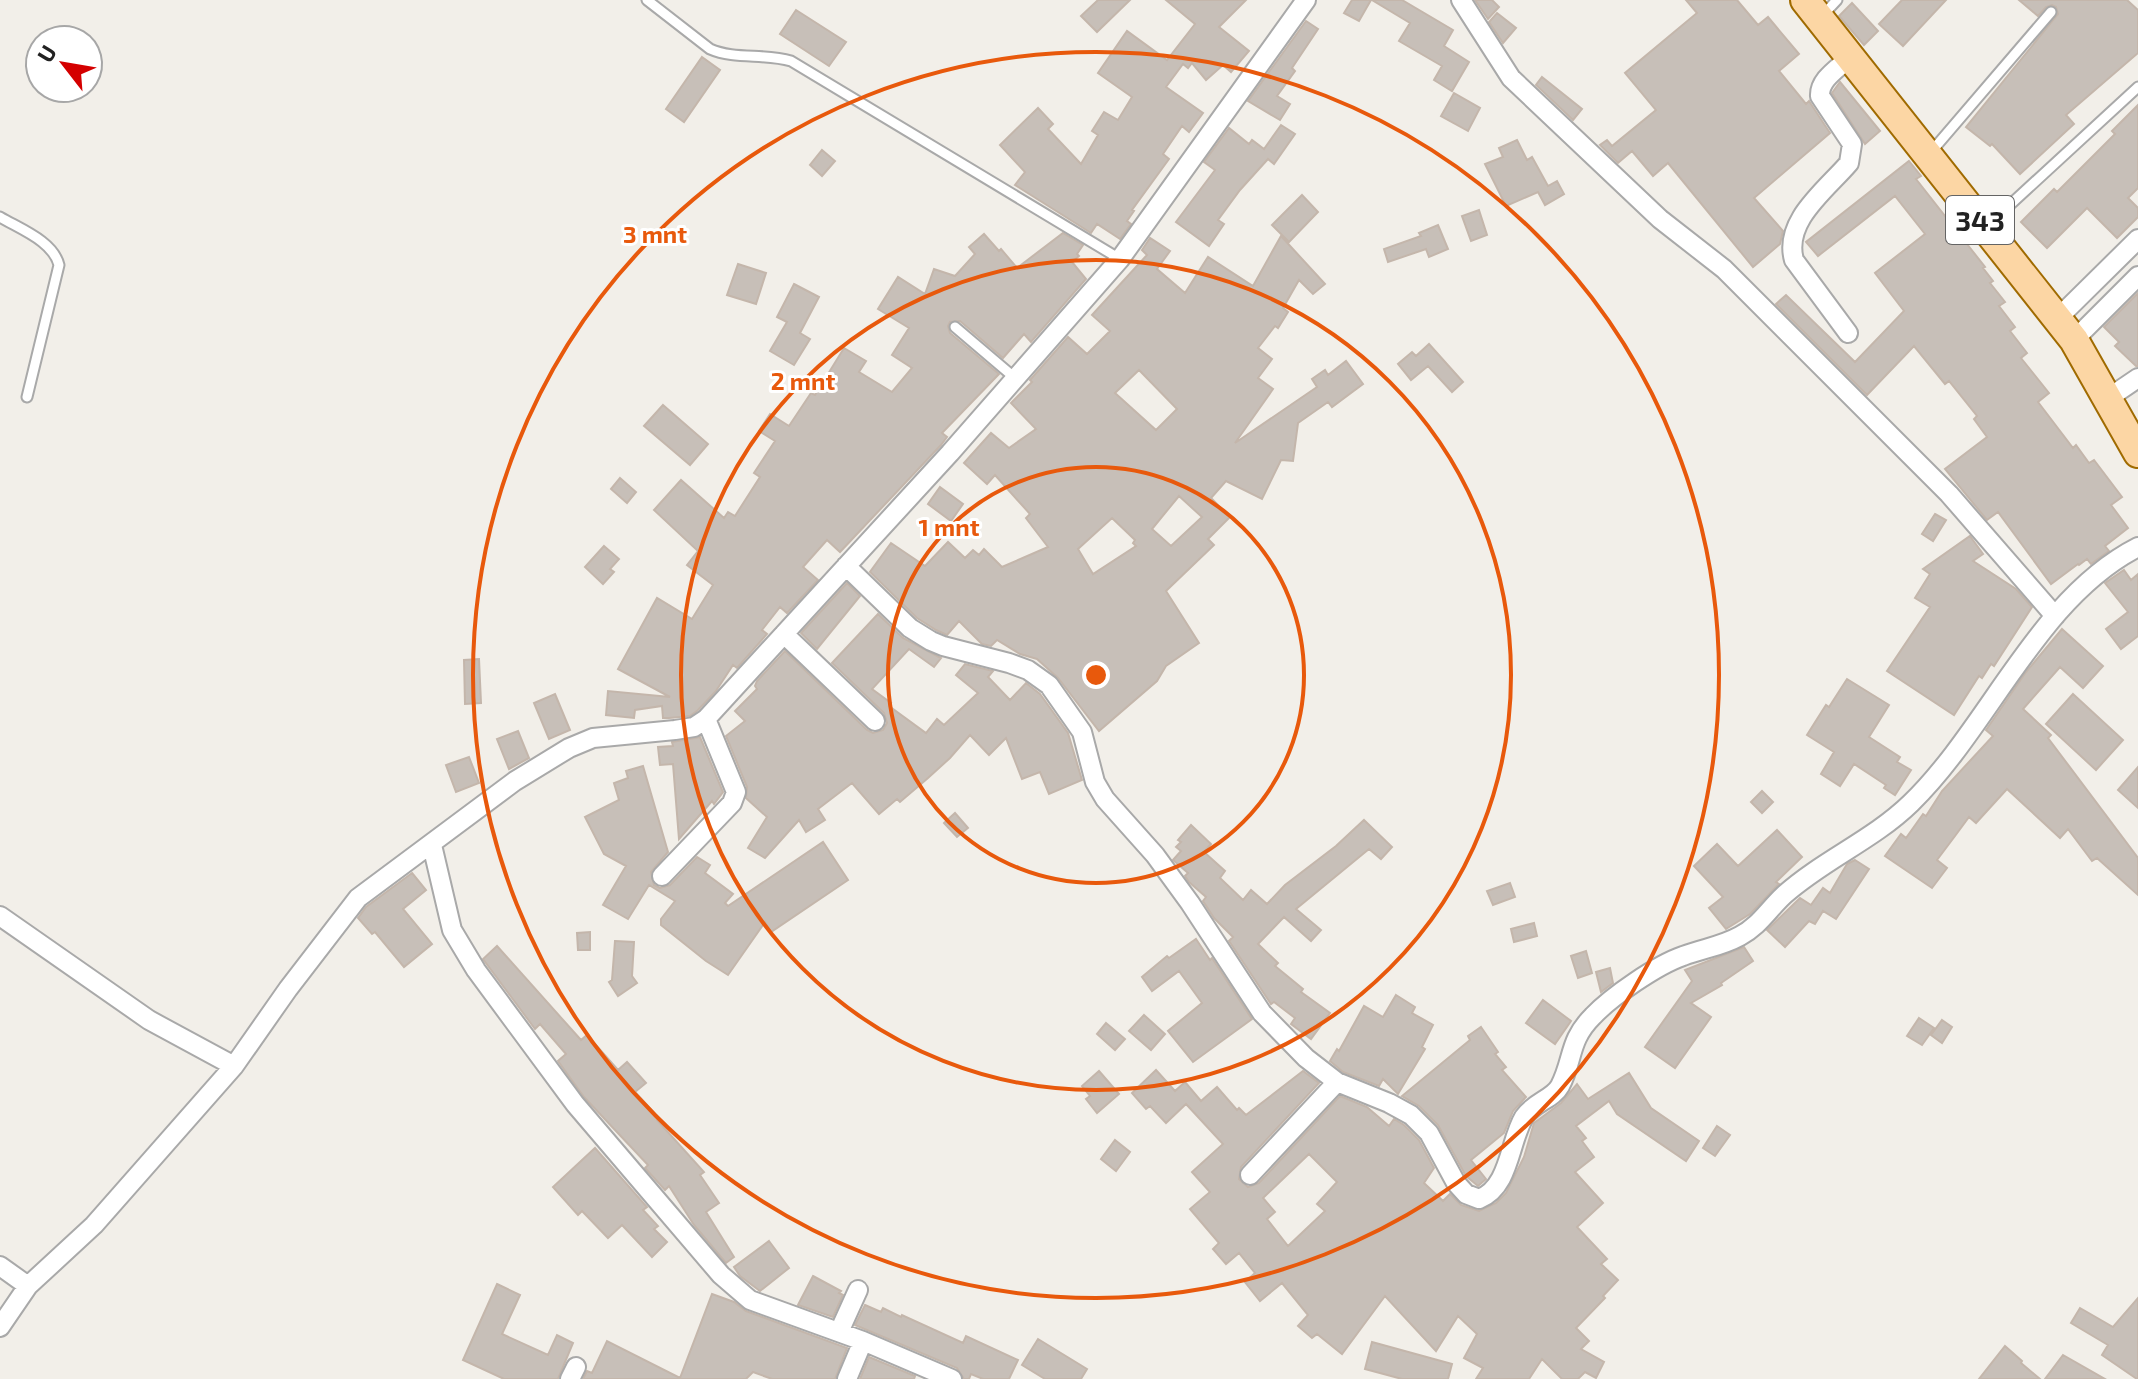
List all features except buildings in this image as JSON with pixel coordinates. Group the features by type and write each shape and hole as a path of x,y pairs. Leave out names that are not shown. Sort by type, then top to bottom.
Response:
{"main road":[{"name":"343","path":"1821,6 1850,57 2066,329 2138,453"}],"street":[{"path":"0,1327 28,1286 94,1225 234,1066 358,898 515,781 569,748 593,738 694,727 706,719 1120,259 1306,0"},
{"path":"1461,0 1511,78 1660,219 1735,280 1949,494 2055,616"},
{"path":"1848,333 1794,260 1791,248 1797,222 1849,163 1853,153 1852,144 1820,96 1822,83 1850,57"},
{"path":"2066,329 2138,239"},
{"path":"2066,329 2138,276"},
{"path":"2107,399 2138,378"},
{"path":"846,566 910,628 943,646 1028,670 1049,685 1082,732 1095,782 1105,799 1155,855 1262,1013 1306,1058 1337,1082 1402,1109 1429,1133 1456,1183 1466,1194 1479,1199 1489,1194 1503,1172 1525,1116 1539,1100 1557,1091 1575,1040 1593,1015 1613,998 1681,956 1721,947 1755,928 1784,895 1876,833 1912,803 1964,740 2055,616 2081,588 2120,556 2138,547"},
{"path":"784,634 875,721"},
{"path":"662,876 732,803 736,792 706,719"},
{"path":"432,845 452,930 476,970 575,1104 721,1275 750,1300 863,1341 932,1375 952,1379"},
{"path":"0,916 149,1020 234,1066"},
{"path":"1250,1175 1337,1082"},
{"path":"0,1266 28,1286"},
{"path":"839,1332 858,1290"},
{"path":"847,1379 863,1341"}],"lane":[{"path":"647,0 710,49 721,54 775,56 791,61 1120,259"},
{"path":"1928,155 2051,12"},
{"path":"1985,227 2138,87"},
{"path":"0,217 49,247 59,265 27,397"},
{"path":"955,327 1015,378"}]}
